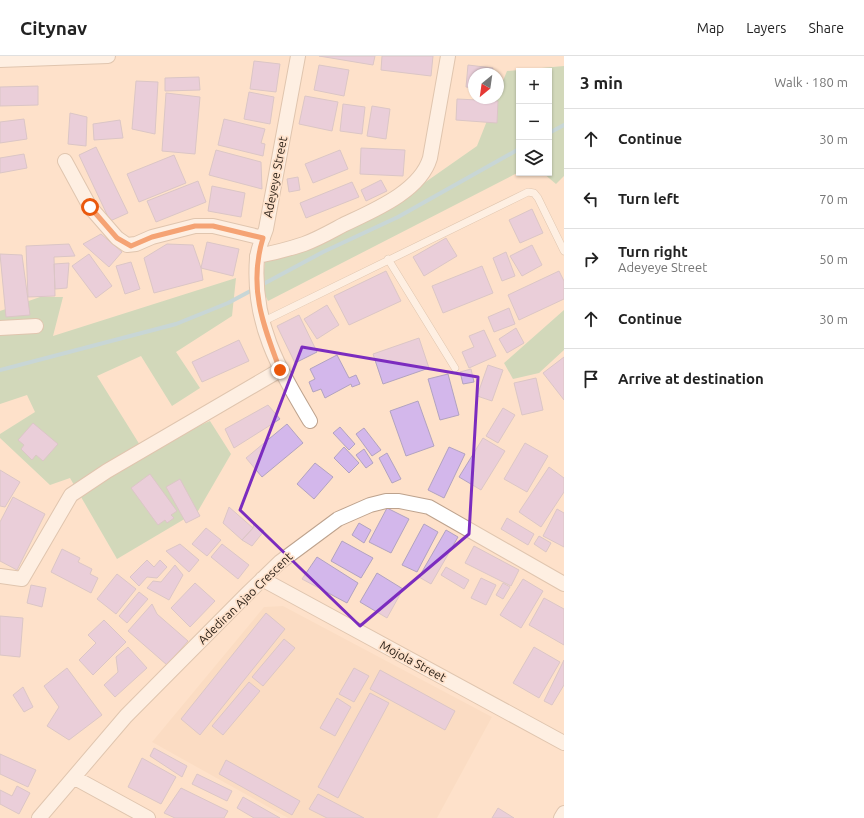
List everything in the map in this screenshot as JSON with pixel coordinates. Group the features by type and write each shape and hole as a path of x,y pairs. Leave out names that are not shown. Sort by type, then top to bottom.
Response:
{"street":[{"path":"0,60 108,56"},
{"name":"Adeyeye Street","path":"298,56 263,238 257,257 260,315 280,370 310,420"},
{"path":"257,257 306,243 399,196 421,176 427,168 430,158 448,56"},
{"path":"65,161 90,207 117,238 127,244 136,244 152,237 195,226 213,226 263,238"},
{"path":"0,328 36,326"},
{"path":"0,576 22,579 71,495 107,470 280,370"},
{"name":"Adediran Ajao Crescent","path":"39,818 75,778 126,716 262,579 280,562 338,519 370,505 386,501 415,503 434,509 564,584"},
{"name":"Mojola Street","path":"262,579 564,742"},
{"path":"75,778 148,818"},
{"path":"562,818 564,813"}],"lane":[{"path":"260,315 388,259 528,192 534,193 538,198 564,250"},
{"path":"388,259 455,368"}],"highlighted area":[{"path":"302,347 478,377 469,534 360,626 240,510"}],"shaded area":[{"path":"283,606 492,717 437,818 288,818 152,742 264,607"}],"green space":[{"path":"564,66 564,176 556,184 547,176 552,176 552,68 541,68"},
{"path":"516,70 516,174 268,301 262,289 265,261 313,248 397,202 477,146 494,104 504,104 504,78 507,71"},
{"path":"236,278 232,316 176,352 200,388 172,406 141,356 97,376 143,450 210,421 231,454 198,511 117,559 70,478 50,485 0,438 0,434 35,412 27,395 0,404 0,311 40,297 63,297 53,336"},
{"path":"564,310 564,350 539,373 513,379 504,363"}],"building":[{"path":"319,56 375,56 373,65"},
{"path":"382,56 433,56 431,76 381,70"},
{"path":"254,61 280,64 276,92 250,89"},
{"path":"319,65 349,70 344,96 314,90"},
{"path":"468,65 493,68 468,68 468,87 466,87"},
{"path":"199,77 200,90 165,91 165,78"},
{"path":"136,81 158,82 155,134 132,129"},
{"path":"38,86 38,105 0,106 0,87"},
{"path":"249,92 274,97 270,124 244,119"},
{"path":"166,93 200,97 195,154 162,151"},
{"path":"305,96 338,102 332,131 299,124"},
{"path":"457,99 468,100 468,104 498,104 497,123 456,120"},
{"path":"343,104 365,107 362,134 340,131"},
{"path":"372,106 390,109 386,139 367,136"},
{"path":"70,113 87,117 86,146 68,144"},
{"path":"24,119 27,139 0,143 0,122"},
{"path":"224,119 265,129 261,143 265,144 263,156 218,145"},
{"path":"120,120 123,138 94,140 93,124"},
{"path":"96,147 128,213 110,221 79,155"},
{"path":"361,148 405,150 403,176 360,174"},
{"path":"216,150 261,162 262,189 209,175"},
{"path":"340,150 348,169 313,183 305,164"},
{"path":"24,154 27,168 0,173 0,158"},
{"path":"174,155 186,183 139,202 127,174"},
{"path":"298,177 300,190 289,192 287,179"},
{"path":"381,180 387,191 366,201 361,190"},
{"path":"198,181 206,202 156,222 147,201"},
{"path":"352,182 359,197 306,218 300,203"},
{"path":"212,186 245,193 241,217 208,211"},
{"path":"532,209 543,233 520,243 509,220"},
{"path":"101,234 122,252 109,267 83,244"},
{"path":"446,238 457,256 424,276 413,257"},
{"path":"207,242 239,249 233,276 201,268"},
{"path":"69,244 75,256 54,257 55,296 28,297 26,246"},
{"path":"167,244 193,245 201,268 203,280 154,293 144,258"},
{"path":"532,245 542,265 522,276 510,256"},
{"path":"506,252 515,276 502,281 493,258"},
{"path":"0,254 22,255 30,315 6,317"},
{"path":"89,254 112,286 96,298 72,266"},
{"path":"131,262 140,289 125,294 116,266"},
{"path":"69,263 67,288 55,289 54,264"},
{"path":"482,266 493,293 443,313 432,286"},
{"path":"386,271 401,301 349,325 334,296"},
{"path":"559,271 564,281 564,299 519,320 508,295"},
{"path":"327,305 339,325 317,339 304,319"},
{"path":"509,308 515,324 494,332 488,317"},
{"path":"299,315 317,352 295,363 277,326"},
{"path":"516,328 524,343 507,353 499,339"},
{"path":"484,330 496,356 469,368 462,352 474,347 469,336"},
{"path":"419,338 429,368 383,384 373,354"},
{"path":"239,340 249,361 202,382 192,362"},
{"path":"337,355 349,378 356,375 360,384 352,387 351,384 325,398 321,389 313,392 309,382 315,379 310,369"},
{"path":"564,357 564,400 543,373"},
{"path":"488,365 503,370 492,401 477,396"},
{"path":"471,369 474,382 463,384 460,372"},
{"path":"448,374 459,415 440,420 428,379"},
{"path":"536,378 543,410 522,415 514,383"},
{"path":"418,401 434,446 406,456 390,411"},
{"path":"268,405 280,419 234,448 225,429"},
{"path":"503,408 515,415 498,443 486,436"},
{"path":"33,423 58,444 43,461 36,455 32,460 21,449 24,445 18,440"},
{"path":"287,424 303,443 262,477 246,458"},
{"path":"340,427 355,444 349,450 333,433"},
{"path":"364,428 381,450 372,456 356,434"},
{"path":"483,438 505,451 481,490 459,477"},
{"path":"525,443 548,456 527,492 504,479"},
{"path":"344,447 359,463 349,473 334,458"},
{"path":"449,447 465,454 444,498 428,490"},
{"path":"364,449 373,463 366,468 356,455"},
{"path":"387,453 401,479 392,483 379,458"},
{"path":"315,463 333,477 314,499 297,484"},
{"path":"549,467 564,478 564,492 541,527 519,512"},
{"path":"0,470 20,482 5,507 0,506"},
{"path":"150,474 177,511 171,515 174,518 167,523 165,520 158,525 131,488"},
{"path":"180,479 200,516 186,523 166,487"},
{"path":"13,497 45,514 17,570 0,561 0,522"},
{"path":"229,507 253,528 242,540 223,523"},
{"path":"387,508 409,519 391,553 369,542"},
{"path":"557,509 564,513 564,547 543,536"},
{"path":"507,518 534,534 528,545 501,529"},
{"path":"254,523 264,531 252,546 242,540 253,528"},
{"path":"359,523 371,530 364,543 352,535"},
{"path":"424,524 438,532 417,572 402,565"},
{"path":"206,528 221,540 207,556 192,544"},
{"path":"446,530 458,537 431,584 419,577"},
{"path":"539,536 551,543 546,552 534,544"},
{"path":"342,541 373,558 361,578 331,561"},
{"path":"180,544 199,560 189,572 166,551"},
{"path":"222,544 249,565 238,579 211,557"},
{"path":"474,546 519,570 511,586 465,563"},
{"path":"62,549 80,558 78,562 92,569 90,574 98,578 91,593 51,572"},
{"path":"317,557 358,583 347,603 302,579"},
{"path":"147,560 154,567 160,560 167,567 157,578 147,577 139,586 130,577"},
{"path":"175,565 183,575 169,600 147,588 153,581 161,582"},
{"path":"446,567 469,580 464,589 441,575"},
{"path":"377,573 403,589 387,618 360,602"},
{"path":"117,574 136,589 116,614 97,599"},
{"path":"481,578 496,585 486,605 471,598"},
{"path":"523,579 543,591 521,628 500,615"},
{"path":"195,583 215,601 190,627 171,608"},
{"path":"503,583 510,587 503,599 496,595"},
{"path":"31,585 46,588 42,607 27,603"},
{"path":"139,592 148,599 127,623 119,616"},
{"path":"544,598 564,609 564,645 529,625"},
{"path":"152,604 157,614 188,641 167,665 128,631"},
{"path":"266,613 285,629 200,735 181,719"},
{"path":"0,616 23,618 20,657 0,655"},
{"path":"104,620 126,642 93,675 79,660 96,643 88,635"},
{"path":"284,639 295,648 263,686 252,677"},
{"path":"128,647 147,668 115,697 104,685 118,672 116,657"},
{"path":"534,647 560,662 539,698 513,683"},
{"path":"564,660 564,685 552,705 544,701"},
{"path":"67,668 102,715 69,740 47,726 59,707 44,686"},
{"path":"354,668 369,676 354,702 339,694"},
{"path":"380,670 455,711 445,730 370,689"},
{"path":"249,682 260,691 223,735 212,726"},
{"path":"23,687 33,707 24,712 13,695"},
{"path":"370,693 389,703 338,798 318,787"},
{"path":"337,698 351,707 335,736 320,728"},
{"path":"154,748 187,766 182,777 150,756"},
{"path":"0,754 36,770 28,787 0,774"},
{"path":"142,758 176,777 161,804 128,787"},
{"path":"226,760 300,801 292,815 219,774"},
{"path":"197,774 232,791 227,801 192,784"},
{"path":"17,786 30,793 19,814 0,804 0,790 12,796"},
{"path":"181,788 228,811 224,818 175,818 164,813"},
{"path":"318,794 364,818 327,818 309,809"},
{"path":"243,797 280,818 254,818 237,808"},
{"path":"498,808 514,818 492,818"}],"waterway":[{"path":"552,131 564,125"},
{"path":"0,370 176,324 228,303 323,252 398,217 516,151"}],"route":[{"path":"90,207 117,238 131,246 152,237 195,226 213,226 232,232 263,238 257,256 259,309 262,322 280,370"}]}
